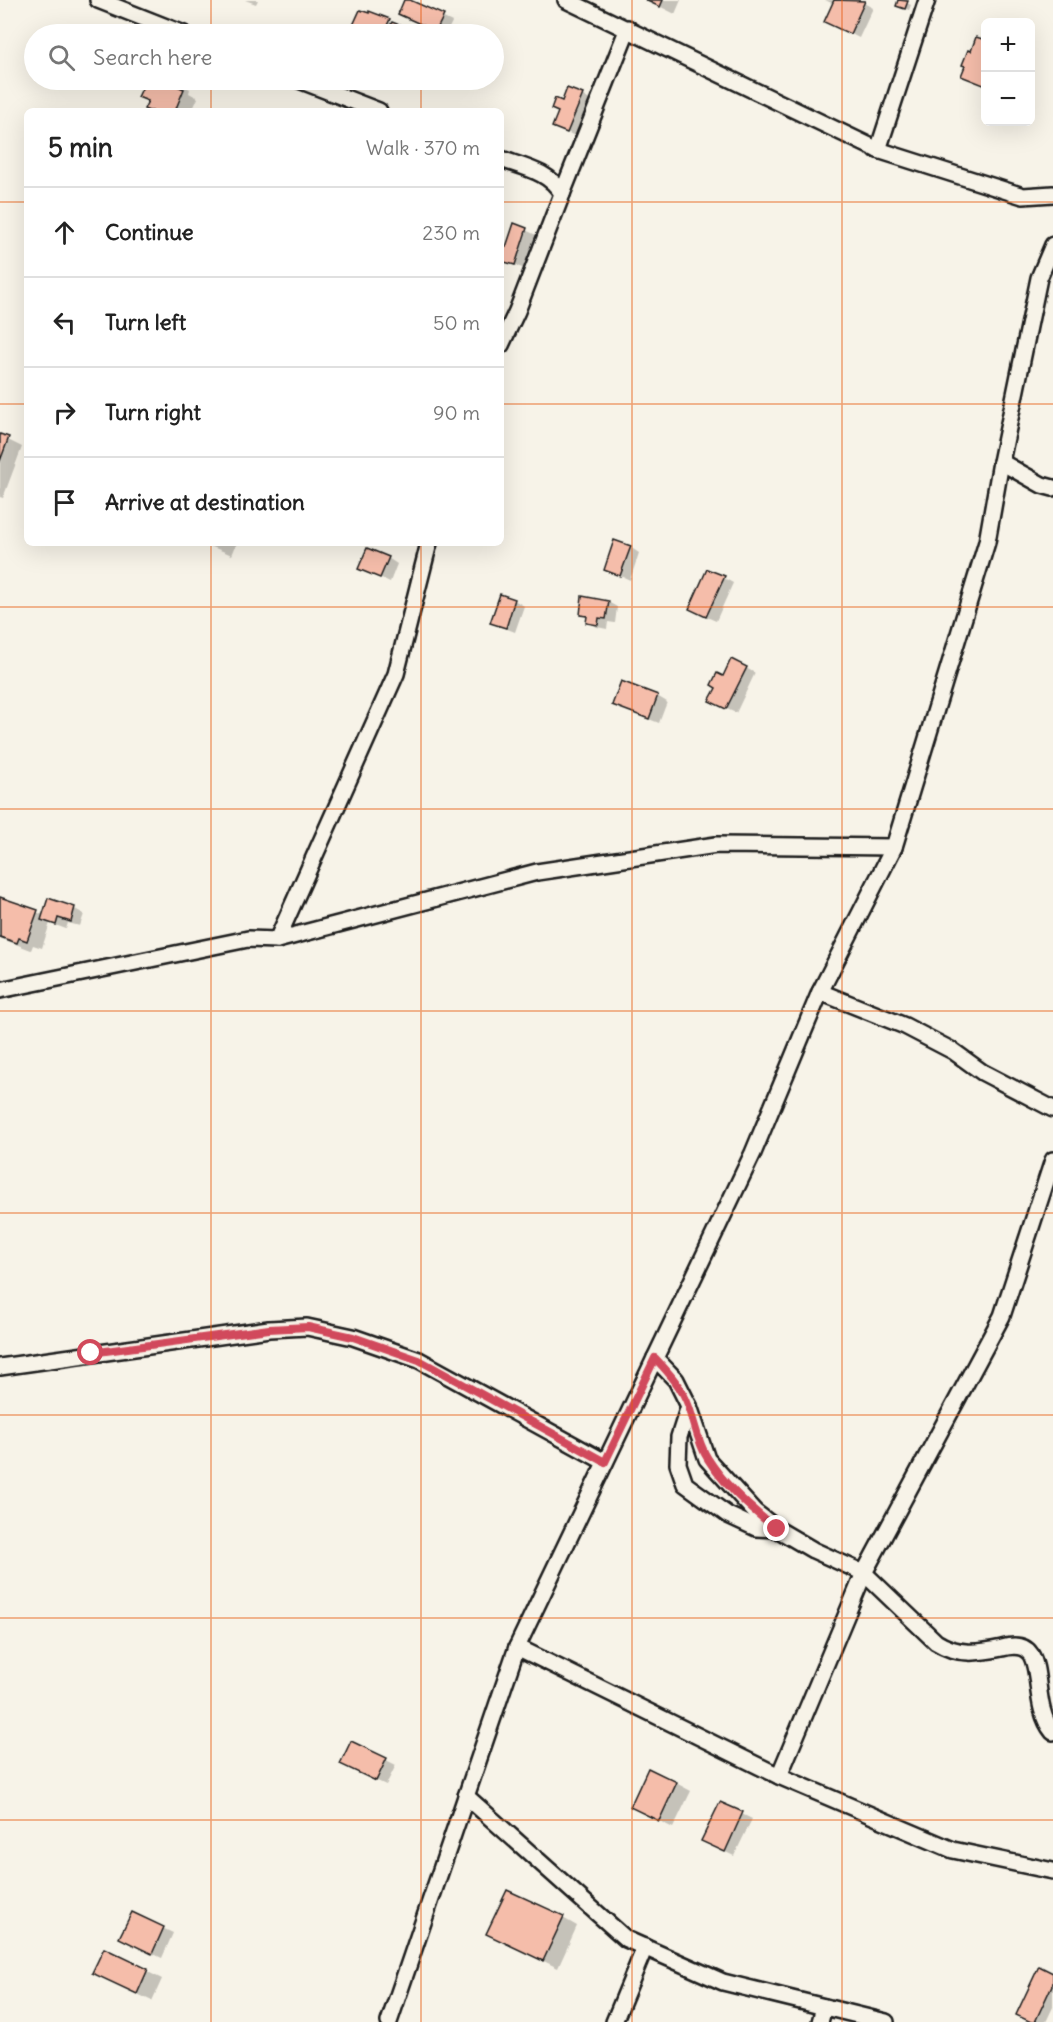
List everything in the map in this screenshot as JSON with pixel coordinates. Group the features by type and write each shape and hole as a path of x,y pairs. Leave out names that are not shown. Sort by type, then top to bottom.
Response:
{"street":[{"path":"98,0 159,24"},
{"path":"566,0 878,150 1023,195 1053,194"},
{"path":"878,150 927,0"},
{"path":"504,339 517,311 628,28"},
{"path":"325,90 372,108"},
{"path":"504,160 547,177 557,183 562,194"},
{"path":"389,2022 517,1647 753,1153 820,992 894,847 987,542 1039,278 1053,245"},
{"path":"1001,462 1042,485 1053,488"},
{"path":"277,940 396,674 428,546"},
{"path":"0,990 248,939 277,940 537,872 716,845 894,847"},
{"path":"820,992 905,1026 953,1051 982,1072 1053,1109"},
{"path":"778,1776 864,1573 1002,1316 1053,1160"},
{"path":"0,1367 269,1329 308,1327 353,1337 419,1360 605,1462"},
{"path":"655,1358 676,1380 689,1406 707,1458 755,1512 777,1529 813,1550 864,1573 936,1642 949,1650 978,1652 1012,1646 1025,1646 1035,1650 1042,1668 1041,1693 1046,1724 1053,1732"},
{"path":"689,1406 679,1437 678,1464 685,1484 728,1515 756,1528 777,1529"},
{"path":"517,1647 778,1776 952,1850 1053,1871"},
{"path":"466,1796 626,1939 723,1982 822,2014 886,2022"},
{"path":"614,2022 645,1947"}],"building":[{"path":"404,0 410,0 444,15 440,24 420,24 398,14"},
{"path":"645,0 663,0 660,7"},
{"path":"834,0 865,1 850,34 824,22"},
{"path":"898,0 908,1 905,9 896,6"},
{"path":"360,10 390,19 388,24 354,24"},
{"path":"976,37 981,38 981,84 961,76 965,66 962,65 968,50 971,51"},
{"path":"567,88 583,94 567,133 552,127 558,112 551,109 555,98 562,101"},
{"path":"141,90 184,90 176,108 144,108 148,101 138,97"},
{"path":"514,223 527,228 515,265 504,262 504,246 506,247"},
{"path":"0,434 9,437 0,461"},
{"path":"614,540 631,546 620,576 604,570"},
{"path":"367,548 389,557 380,578 358,569"},
{"path":"707,569 725,576 706,617 689,609"},
{"path":"500,594 515,599 506,628 490,623"},
{"path":"582,596 609,601 606,619 599,618 598,625 586,623 587,616 580,615"},
{"path":"731,659 747,667 726,709 709,701 716,688 711,685 717,673 723,676"},
{"path":"621,681 658,695 649,719 612,705"},
{"path":"0,897 38,910 27,941 19,938 17,943 0,937"},
{"path":"48,898 75,907 71,922 58,918 56,925 41,920"},
{"path":"351,1741 387,1758 376,1781 340,1764"},
{"path":"648,1768 677,1782 659,1821 630,1807"},
{"path":"720,1802 743,1812 725,1852 701,1841"},
{"path":"507,1890 564,1916 543,1961 486,1934"},
{"path":"132,1912 164,1927 152,1954 119,1938"},
{"path":"104,1948 148,1969 137,1994 92,1973"},
{"path":"1039,1966 1053,1973 1053,1983 1035,2022 1031,2022 1016,2015"}],"route":[{"path":"91,1353 269,1329 308,1327 353,1337 419,1360 605,1462 655,1358 676,1380 689,1406 707,1458 755,1512 777,1529"}]}
